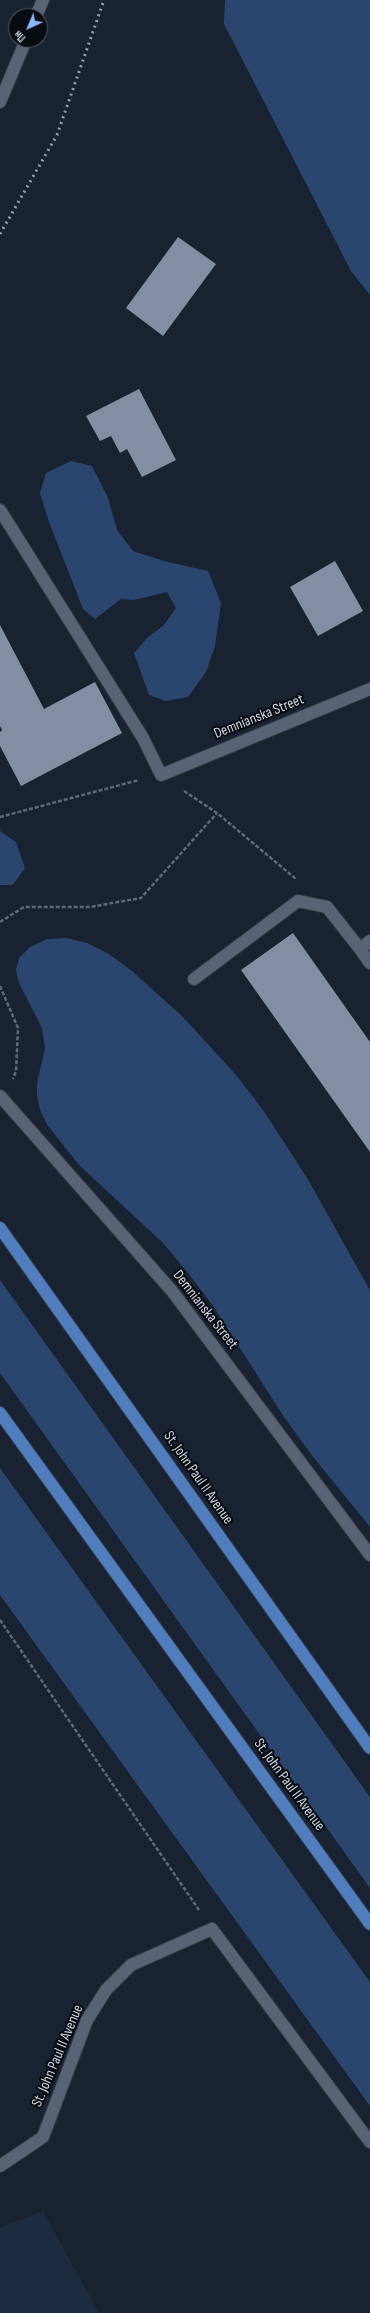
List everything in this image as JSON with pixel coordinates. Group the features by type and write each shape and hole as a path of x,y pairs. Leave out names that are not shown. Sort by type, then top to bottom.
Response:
{"main road":[{"name":"St. John Paul II Avenue","path":"0,1228 370,1748"},
{"name":"St. John Paul II Avenue","path":"0,1413 370,1924"}],"street":[{"path":"0,102 23,48"},
{"path":"0,510 143,738 161,775"},
{"name":"Demnianska Street","path":"161,775 370,689"},
{"path":"194,979 298,901 327,907 370,963"},
{"path":"360,949 370,941"},
{"name":"Demnianska Street","path":"2,1098 172,1291 370,1555"},
{"path":"212,1930 370,2142"},
{"name":"St. John Paul II Avenue","path":"0,2166 43,2137 87,2020 106,1990 131,1965 212,1930"}],"path":[{"path":"0,817 161,775 217,813 298,880"},
{"path":"0,922 24,907 90,907 141,898 217,813"},
{"path":"0,986 18,1028 16,1071 2,1098"},
{"path":"0,1620 212,1930"}],"shaded area":[{"path":"225,0 370,0 370,295 351,271 224,24"},
{"path":"71,461 92,466 108,498 117,530 133,551 164,561 208,571 221,603 215,646 206,672 188,697 166,701 149,695 134,653 148,637 164,625 176,608 167,592 134,600 121,599 95,619 83,609 49,522 40,493 46,473"},
{"path":"0,831 16,842 25,868 13,885 0,885"},
{"path":"67,938 87,943 109,954 132,971 183,1017 237,1076 263,1110 309,1181 370,1290 370,1527 314,1458 284,1417 213,1306 189,1274 163,1243 79,1165 48,1126 40,1110 37,1096 37,1083 45,1048 42,1028 19,983 16,970 19,958 30,947 47,939"},
{"path":"0,1280 370,1797 370,1888 0,1373"},
{"path":"0,1468 370,1982 370,2106 0,1595"},
{"path":"43,2211 99,2313 0,2313 0,2228"}],"building":[{"path":"178,237 216,264 163,336 126,308"},
{"path":"139,389 176,460 142,477 127,449 120,453 111,436 100,441 86,416"},
{"path":"335,561 363,611 318,636 290,587"},
{"path":"0,625 44,709 95,682 122,733 21,786 0,746 0,732 2,730 0,726"},
{"path":"293,933 370,1042 370,1152 241,970"}],"railway":[{"path":"0,234 57,135 104,0"}]}
